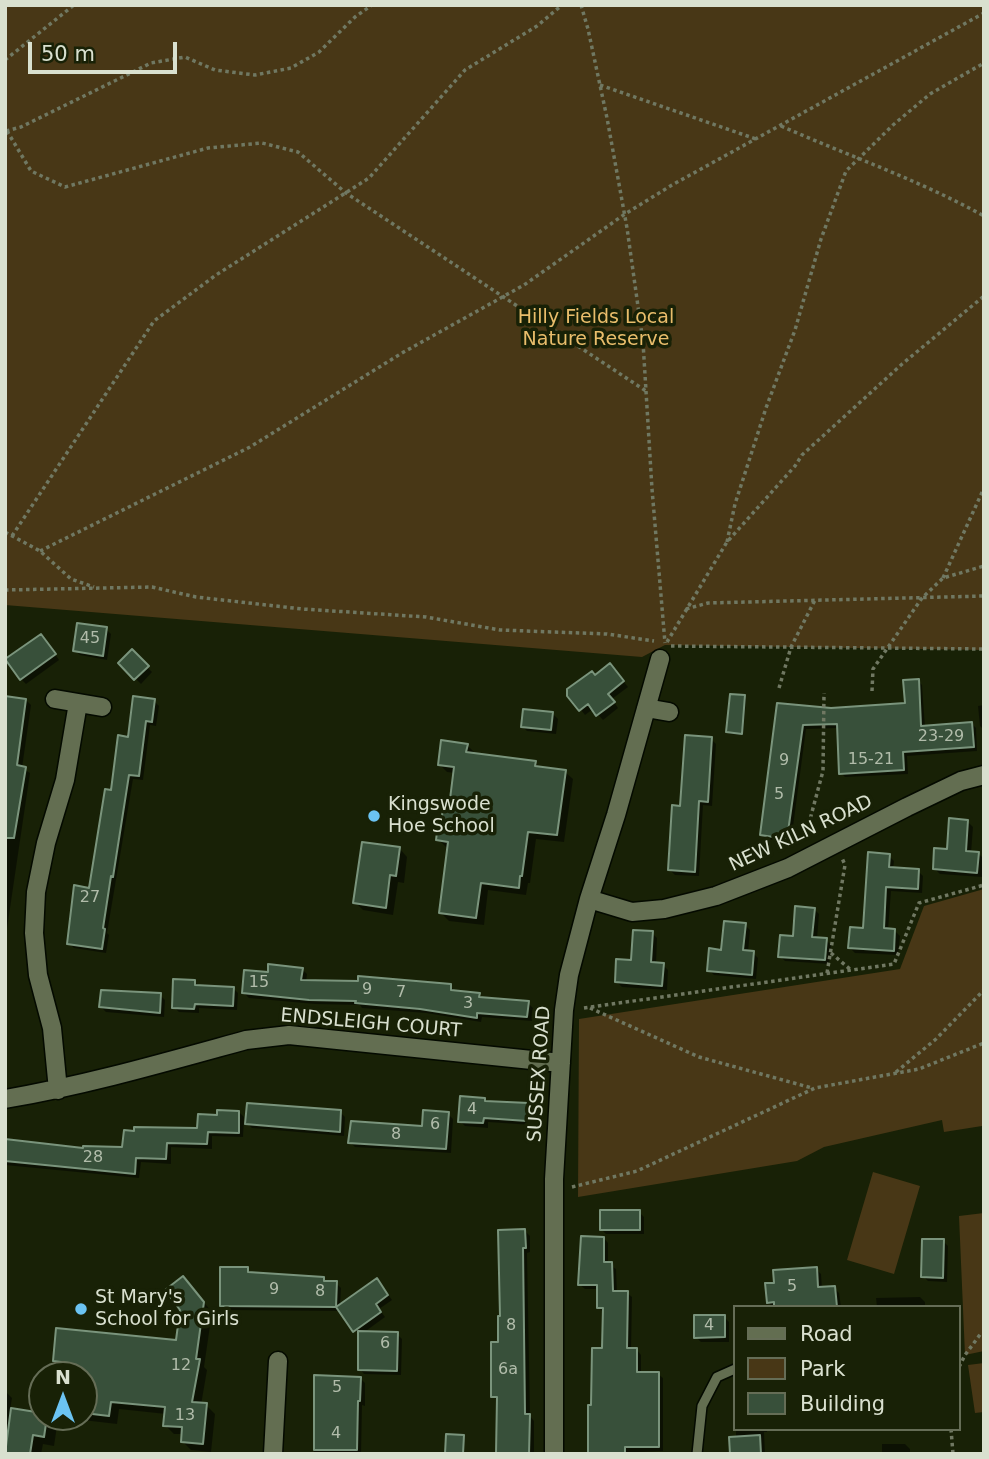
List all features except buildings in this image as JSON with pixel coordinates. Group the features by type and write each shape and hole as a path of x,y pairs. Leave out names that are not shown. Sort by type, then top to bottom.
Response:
{"street":[{"name":"SUSSEX ROAD","path":"554,1454 554,1192 564,1010 569,975 589,899 662,652"},
{"path":"55,699 102,707"},
{"path":"58,1090 52,1028 38,975 34,919 36,892 46,843 65,780 78,703"},
{"path":"646,708 668,712"},
{"name":"NEW KILN ROAD","path":"589,899 632,912 664,909 716,896 801,861 961,781 984,775"},
{"name":"ENDSLEIGH COURT","path":"5,1099 58,1090 268,1036 289,1035 561,1063"},
{"path":"273,1454 278,1361"}],"lane":[{"path":"697,1454 702,1406 717,1377 734,1369"}],"path":[{"path":"5,60 74,5"},
{"path":"372,5 355,17 319,52 291,68 255,75 215,70 185,57 151,63 21,127 6,131 31,171 65,187 208,148 262,143 298,152 346,193 646,391"},
{"path":"5,542 154,321 216,275 369,178 466,70 537,26 562,5"},
{"path":"581,5 600,85 625,214 643,342 662,652"},
{"path":"40,551 250,447 402,353 524,285 625,214 672,185 984,13"},
{"path":"727,542 735,504 794,330 821,239 846,172 893,125 930,94 984,62"},
{"path":"600,85 756,139"},
{"path":"780,125 858,160 905,176 984,216"},
{"path":"662,652 727,542 802,455 984,296"},
{"path":"872,691 873,669 922,598 943,578 984,488"},
{"path":"5,532 40,551 71,579 99,589"},
{"path":"943,578 984,566"},
{"path":"5,590 152,587 196,597 302,610 426,617 500,630 645,638 662,652 791,647 984,649"},
{"path":"685,609 708,603 984,596"},
{"path":"779,688 791,647 815,600"},
{"path":"801,861 823,771 824,693"},
{"path":"828,973 845,865 836,843"},
{"path":"564,1010 894,964 919,903 984,885"},
{"path":"831,953 850,970"},
{"path":"894,1074 936,1040 984,990"},
{"path":"589,1008 699,1058 814,1088"},
{"path":"554,1192 637,1171 814,1088 919,1069 984,1042"},
{"path":"961,1363 982,1332"},
{"path":"951,1431 953,1454"}],"green space":[{"name":"Hilly Fields Local Nature Reserve","path":"5,5 984,5 984,650 665,645 642,657 5,605"},
{"path":"984,889 984,1146 982,1126 944,1132 942,1120 824,1147 797,1161 578,1197 579,1019 900,969 924,906"},
{"path":"873,1172 920,1186 894,1274 847,1260"},
{"path":"984,1213 984,1351 965,1355 959,1216"},
{"path":"984,1363 984,1412 975,1413 968,1365"}],"place":[{"name":"Kingswode Hoe School","path":"374,816"},
{"name":"St Mary's School for Girls","path":"81,1309"}]}
